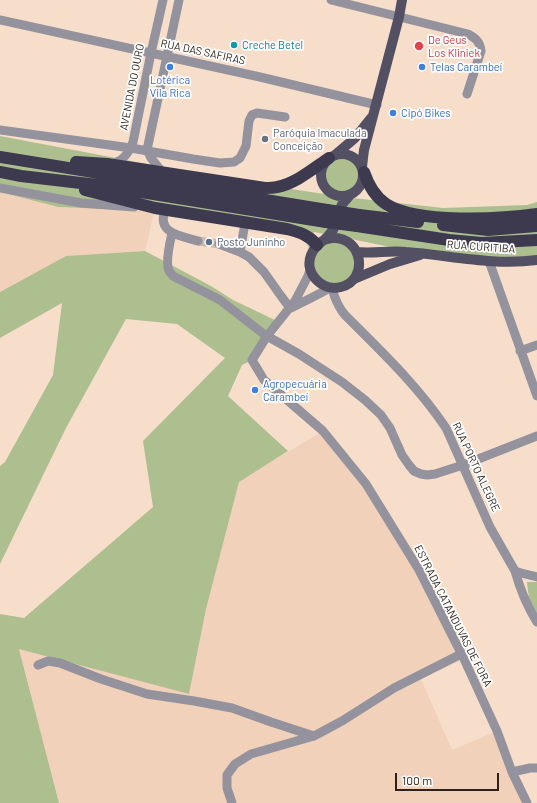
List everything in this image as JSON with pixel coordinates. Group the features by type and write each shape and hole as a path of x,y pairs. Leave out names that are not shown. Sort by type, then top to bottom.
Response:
{"highway":[{"path":"13,159 27,157 81,163 107,164 265,188 278,187 288,183 332,156"},
{"path":"0,157 330,218"},
{"path":"363,169 369,185 378,197 392,208 404,212 454,218 519,217 537,214"},
{"path":"0,172 92,192 160,209 287,229 309,236 321,242"},
{"path":"21,176 98,185 358,221 488,230 537,226"},
{"path":"358,221 449,240 476,243 537,240"}],"main road":[{"path":"327,190 335,196 344,197 356,192 361,186 363,179 363,158 402,0"},
{"path":"341,206 322,182 321,174 324,163 355,138 373,117"},
{"path":"332,156 340,154 349,155 357,160 363,169"},
{"path":"330,218 354,246 359,258 360,266 358,273 354,279 342,287 331,288 319,283 310,270 309,261 313,250 321,242 330,218 350,195"},
{"path":"321,242 333,238 349,242"},
{"name":"RUA CURITIBA","path":"357,252 397,251 489,261 521,262 537,260"},
{"path":"354,279 390,264 424,254"}],"street":[{"name":"AVENIDA DO OURO","path":"107,164 114,163 128,154 134,142 163,0"},
{"path":"163,173 151,158 147,150 180,0"},
{"path":"331,0 468,34 477,39 480,45 480,50 467,94"},
{"name":"RUA DAS SAFIRAS","path":"0,20 260,77 377,105"},
{"path":"0,130 147,150 220,163 234,162 240,158 246,146 249,121 252,115 257,113 285,118"},
{"path":"0,188 81,203 160,209 162,221 167,230 198,241"},
{"path":"240,252 245,223"},
{"path":"172,233 168,252 168,268 173,276 220,300 267,336 299,354 342,382 365,400 381,415 390,428 402,455 414,471 427,475 435,474 537,436"},
{"path":"219,244 249,257 264,272 290,308 331,288"},
{"name":"ESTRADA CATANDUVAS DE FORA","path":"309,261 310,270 308,276 295,301 267,336 252,360 264,380 322,431 366,484 419,570 497,731 512,772 527,803"},
{"path":"489,261 537,396"},
{"name":"RUA PORTO ALEGRE","path":"331,288 339,308 402,372 437,414 446,428 490,527 515,571 518,584 537,622"},
{"path":"520,351 537,345"},
{"path":"515,571 537,577"},
{"path":"232,803 227,788 227,775 235,764 251,754 314,736 342,721 394,688 461,654"},
{"path":"38,665 48,661 60,663 101,679 147,694 232,708 314,736"},
{"path":"512,772 537,768"}],"shaded area":[{"path":"0,192 58,207 155,208 145,251 66,256 0,292"},
{"path":"323,431 366,484 464,659 421,679 452,750 497,731 528,803 59,803 19,648 189,694 206,609 239,481"}],"green space":[{"path":"0,136 158,166 344,197 443,208 527,205 537,202 537,260 424,254 314,232 310,249 304,240 299,236 155,208 108,209 58,207 0,192"},
{"path":"338,156 346,156 353,159 359,165 362,176 359,187 353,193 346,196 338,196 331,193 325,187 322,180 322,172 325,165 331,159"},
{"path":"335,239 353,247 357,272 337,287 313,275 313,251"},
{"path":"145,251 211,286 233,300 277,321 252,360 242,365 228,396 288,451 239,482 206,609 189,694 19,649 59,803 0,803 0,614 24,618 153,507 143,441 225,358 177,324 126,319 66,428 0,564 0,466 5,462 53,375 62,303 0,338 0,292 66,256"},
{"path":"527,582 537,582 537,614 530,599"}],"tunnel":[{"path":"198,241 219,244"}],"place":[{"name":"Creche Betel","path":"234,45"},
{"name":"De Geus Los Kliniek","path":"419,46"},
{"name":"Lotérica Vila Rica","path":"170,67"},
{"name":"Telas Carambeí","path":"422,67"},
{"name":"Cipó Bikes","path":"393,113"},
{"name":"Paróquia Imaculada Conceição","path":"265,139"},
{"name":"Posto Juninho","path":"209,242"},
{"name":"Agropecuária Carambeí","path":"255,390"}]}
